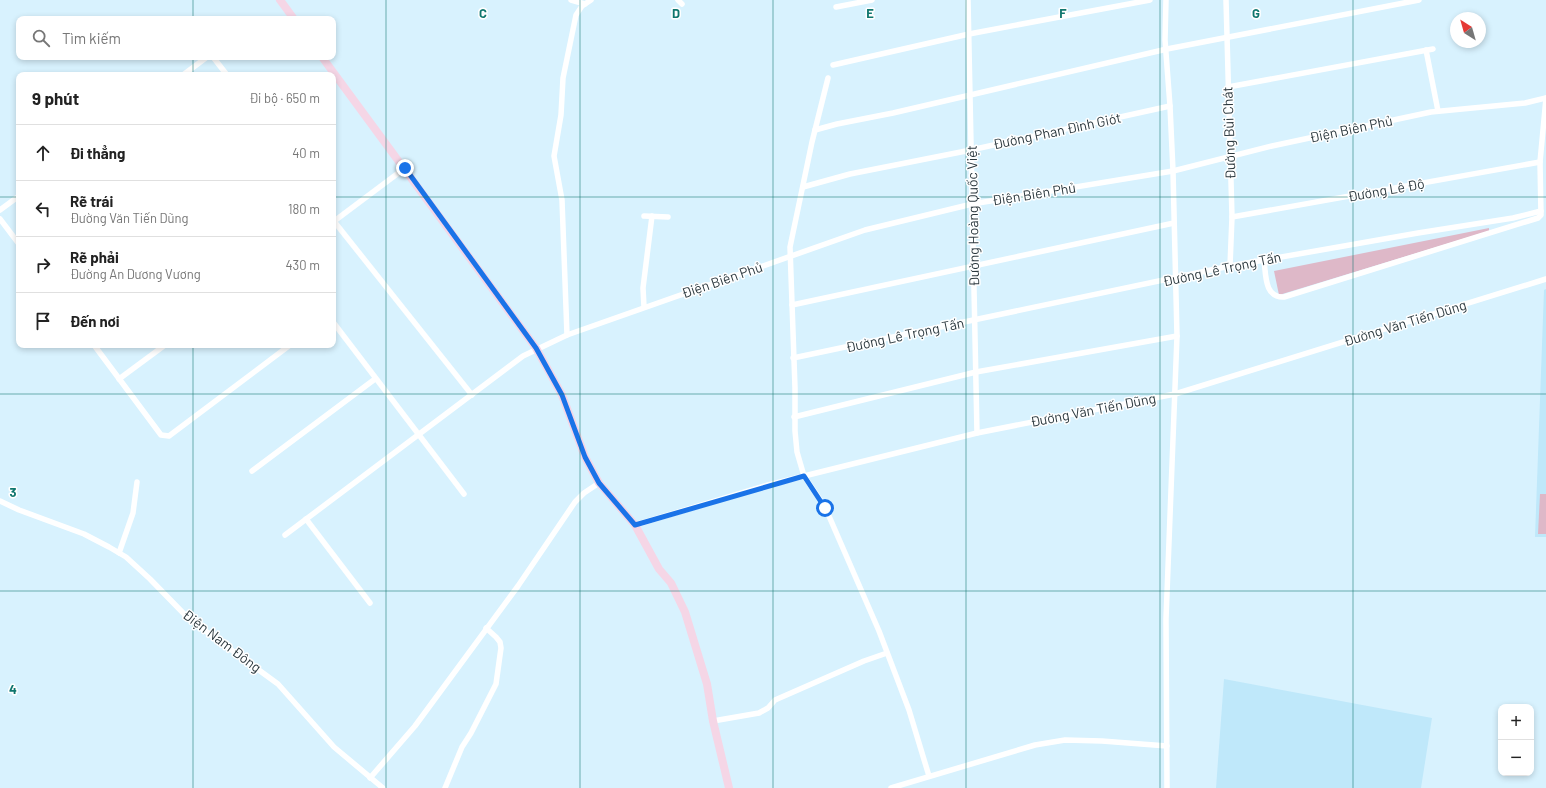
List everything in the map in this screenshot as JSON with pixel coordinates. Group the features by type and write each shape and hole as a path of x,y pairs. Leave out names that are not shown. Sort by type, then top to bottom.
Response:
{"main road":[{"path":"280,0 292,16"},
{"path":"324,60 333,72"},
{"path":"336,76 536,348 562,395 585,457 599,483 635,525 659,569 672,583 685,612 708,684 714,720 729,788"}],"street":[{"path":"570,0 585,4"},
{"path":"567,334 562,200 554,156 561,115 563,78 576,15 585,4 591,0"},
{"path":"836,7 872,0"},
{"name":"Đường Hoàng Quốc Việt","path":"968,0 977,433"},
{"path":"833,64 969,34 1150,0"},
{"path":"1166,0 1165,40 1173,171 1177,336 1166,619 1167,788"},
{"name":"Đường Bùi Chát","path":"1226,0 1232,217 1230,266"},
{"path":"815,130 1166,49 1419,0"},
{"path":"1228,87 1433,49"},
{"path":"1426,50 1438,111"},
{"path":"187,72 203,60"},
{"path":"215,60 225,72"},
{"path":"828,78 815,130 791,242 790,257 795,388 794,417 797,452 804,476 825,508 887,653 909,710 929,776"},
{"path":"1264,260 1270,292 1277,297 1284,297 1531,220 1541,215 1540,162 1546,98"},
{"name":"Điện Biên Phủ","path":"285,535 536,348 567,334 865,230 972,204 1173,171 1280,144 1438,111 1525,103 1546,98"},
{"name":"Đường Phan Đình Giót","path":"803,187 850,174 971,150 1170,106"},
{"name":"Đường Lê Độ","path":"1232,217 1540,162"},
{"path":"336,219 405,168"},
{"path":"0,210 16,198"},
{"name":"Đường Lê Trọng Tấn","path":"793,358 1175,279 1230,266 1513,218 1541,211"},
{"path":"644,216 668,217"},
{"path":"644,307 643,288 652,216"},
{"path":"0,219 16,240"},
{"path":"792,305 1174,223"},
{"path":"336,225 472,395"},
{"name":"Đường Văn Tiến Dũng","path":"635,525 804,476 977,433 1175,394 1546,279"},
{"path":"336,326 464,494"},
{"path":"794,417 976,372 1177,336"},
{"path":"96,348 161,435 168,436 286,348"},
{"path":"119,379 161,348"},
{"path":"252,471 375,379"},
{"path":"119,553 133,513 137,482"},
{"path":"370,778 415,726 518,586 575,502 584,492 599,483"},
{"name":"Điện Nam Đông","path":"0,501 19,510 84,534 126,557 189,619 278,684 334,747 383,788"},
{"path":"306,519 370,603"},
{"path":"445,788 462,747 496,684 501,648 500,642 486,628"},
{"path":"714,720 759,713 768,708 775,700 864,661 887,653"},
{"path":"894,787 1035,745 1065,740 1167,746"}],"shaded area":[{"path":"1489,228 1489,231 1279,295 1274,271"},
{"path":"1546,289 1546,537 1535,537 1544,290"},
{"path":"1540,494 1546,494 1546,534 1538,534"},
{"path":"1224,679 1432,718 1421,788 1216,788"}],"route":[{"path":"405,168 536,348 562,395 585,457 599,483 635,525 768,485 804,476 825,508"}]}
